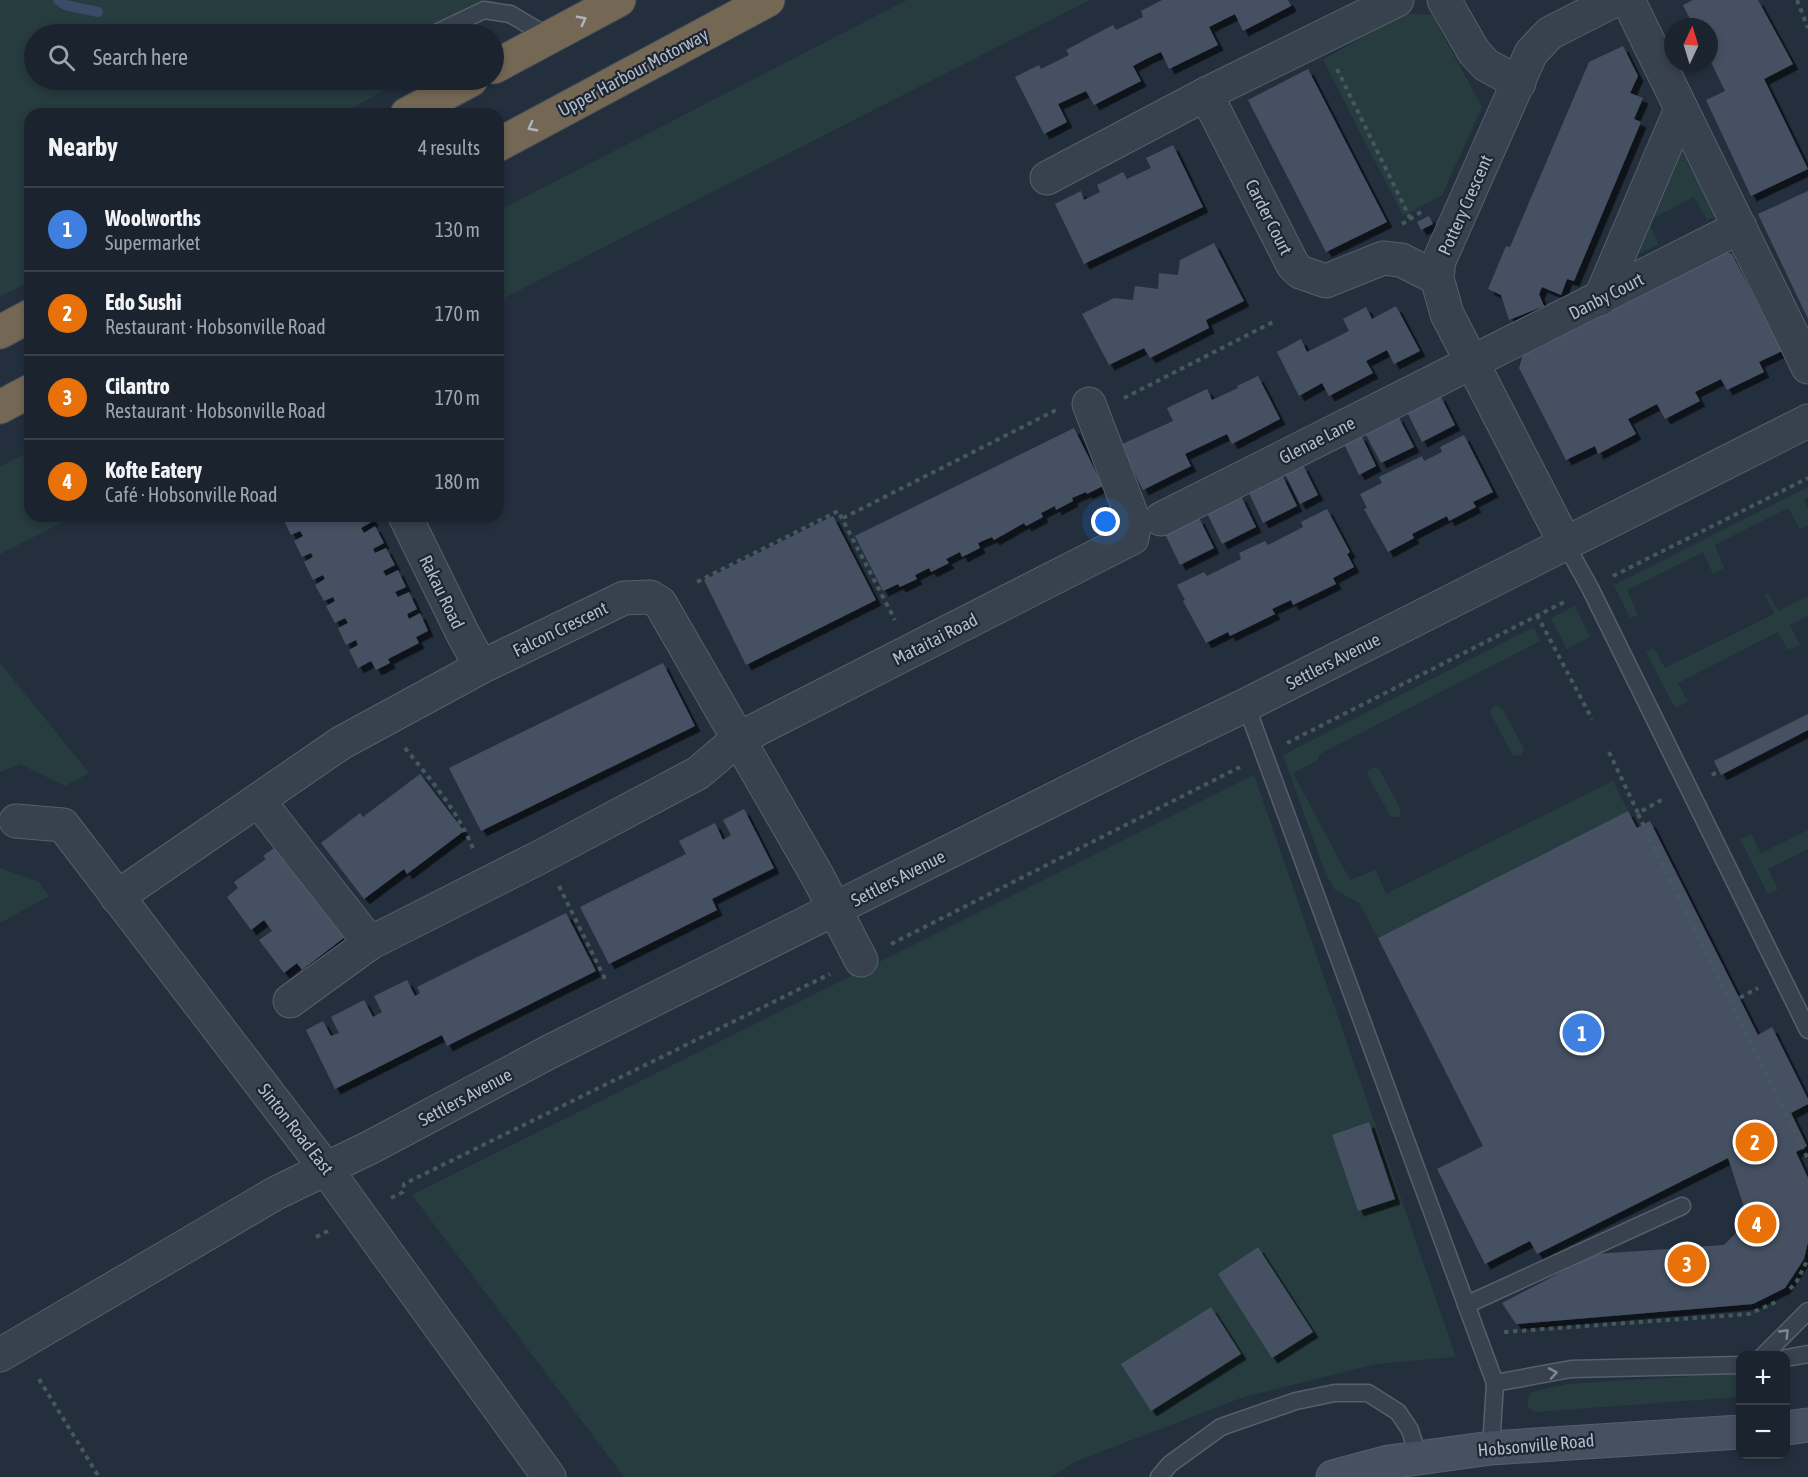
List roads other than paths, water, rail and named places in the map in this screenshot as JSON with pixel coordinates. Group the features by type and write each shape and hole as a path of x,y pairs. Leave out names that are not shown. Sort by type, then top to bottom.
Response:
{"highway":[{"path":"504,62 619,0"},
{"name":"Upper Harbour Motorway","path":"504,142 768,0"},
{"path":"417,108 452,90"},
{"path":"0,332 24,319"},
{"path":"0,406 24,394"}],"main road":[{"path":"1790,1427 1808,1425"},
{"name":"Hobsonville Road","path":"1333,1477 1389,1462 1491,1448 1736,1432"}],"street":[{"path":"1047,178 1206,94 1397,0"},
{"path":"1444,0 1474,52 1486,64 1519,83"},
{"name":"Pottery Crescent","path":"1565,543 1447,314 1437,278 1439,261 1532,53 1550,33 1614,0"},
{"path":"1628,0 1808,367"},
{"name":"Carder Court","path":"1206,94 1293,265 1300,272 1326,281 1383,258 1401,260 1437,278"},
{"path":"1600,299 1681,109"},
{"name":"Danby Court","path":"1472,362 1740,227"},
{"name":"Glenae Lane","path":"1161,519 1472,362"},
{"name":"Mataitai Road","path":"290,1001 370,943 544,855 698,772 738,739 1132,538 1134,527 1130,511 1092,403"},
{"name":"Settlers Avenue","path":"0,1355 276,1193 371,1147 549,1052 1246,705 1808,421"},
{"name":"Rakau Road","path":"408,522 463,634 482,667"},
{"name":"Falcon Crescent","path":"117,897 341,743 482,667 624,598 650,597 660,603 818,878 859,960"},
{"path":"258,800 370,943"},
{"name":"Sinton Road East","path":"16,821 63,825 326,1168 549,1477"}],"lane":[{"path":"455,24 484,10 510,14 549,37"},
{"path":"1565,543 1590,588 1806,1025"},
{"path":"1246,705 1495,1383 1491,1448"},
{"path":"1466,1305 1682,1206"},
{"path":"1768,1351 1808,1311"},
{"path":"1790,1357 1808,1354"},
{"path":"1495,1383 1571,1370 1736,1365"},
{"path":"1159,1477 1170,1464 1221,1426 1296,1401 1335,1393 1368,1393 1398,1412 1410,1430 1419,1459"}],"waterway":[{"path":"58,0 65,5 98,12"}],"place":[{"name":"Woolworths","path":"1582,1033"},
{"name":"Edo Sushi","path":"1755,1142"},
{"name":"Kofte Eatery","path":"1757,1224"},
{"name":"Cilantro","path":"1687,1264"}]}
